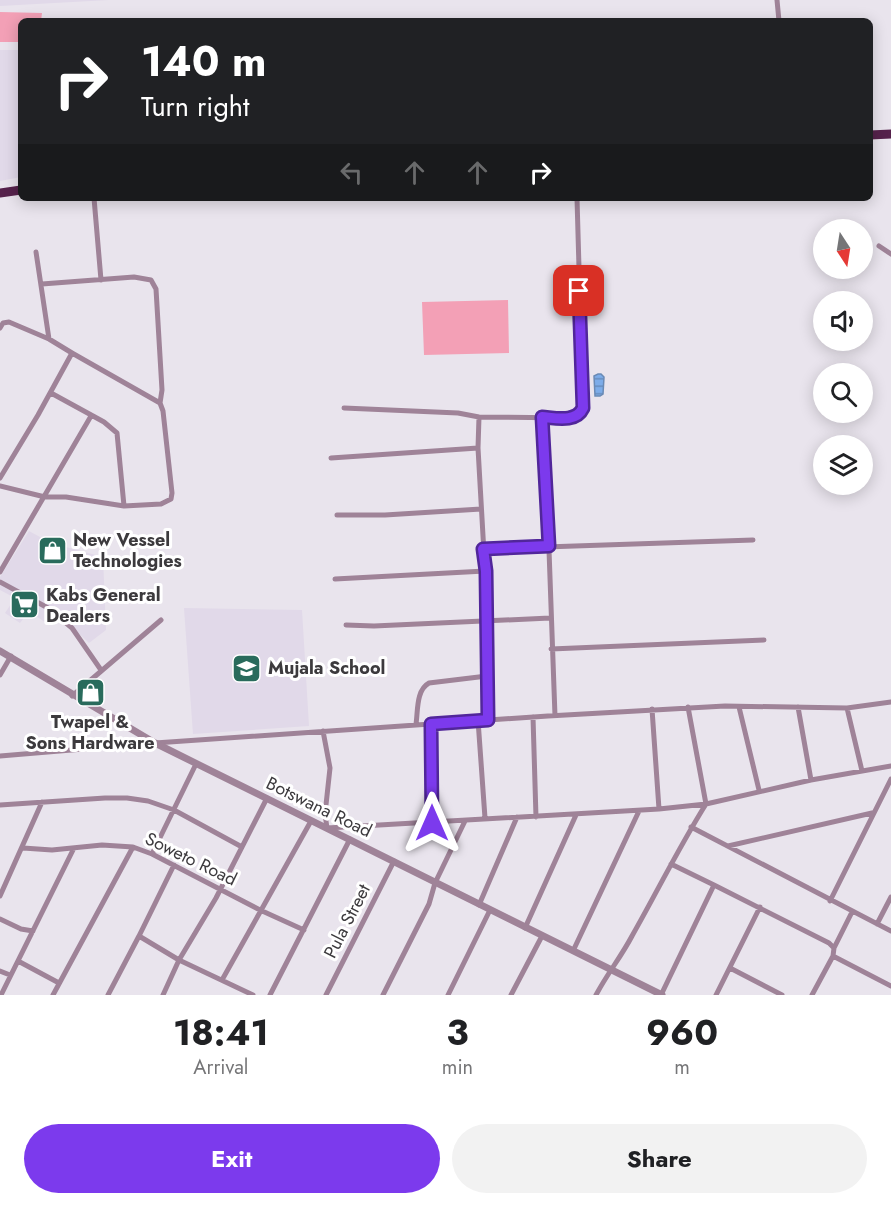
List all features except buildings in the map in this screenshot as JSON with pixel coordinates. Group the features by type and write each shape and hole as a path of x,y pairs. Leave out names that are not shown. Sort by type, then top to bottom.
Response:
{"highway":[{"path":"873,135 891,134"},
{"path":"0,194 18,191"}],"street":[{"path":"777,0 779,18"},
{"path":"94,201 101,280"},
{"path":"344,408 458,413 479,417 573,418 581,412 583,408 577,201"},
{"path":"879,246 891,254"},
{"path":"36,252 49,339"},
{"path":"42,284 134,277 151,280 156,289 162,390 160,403"},
{"path":"0,328 3,323 9,322 49,339 160,403 164,411 171,499 161,504 124,506 45,496 0,486"},
{"path":"0,478 72,353"},
{"path":"51,393 117,433 124,506"},
{"path":"0,572 91,416"},
{"path":"479,417 478,448 486,571 488,720"},
{"path":"542,417 555,716"},
{"path":"331,458 478,448"},
{"path":"337,515 385,515 481,509"},
{"path":"483,549 753,540"},
{"path":"335,579 486,571"},
{"path":"0,582 48,608 72,628 101,670"},
{"path":"346,625 374,626 550,618"},
{"path":"72,696 161,620"},
{"path":"551,649 764,640"},
{"name":"Botswana Road","path":"0,651 72,696 155,743 661,995"},
{"path":"0,675 10,657"},
{"path":"416,724 421,690 424,685 487,676"},
{"path":"0,756 416,724 652,709 688,707 848,708 891,702"},
{"path":"596,995 610,969 631,939 691,827 706,804 688,707"},
{"path":"739,707 759,790"},
{"path":"798,707 811,780"},
{"path":"848,708 862,771"},
{"path":"652,709 659,809"},
{"path":"533,717 536,816"},
{"path":"478,720 485,818"},
{"path":"431,724 432,823"},
{"path":"323,731 330,768 327,828 485,818 576,816 706,804 759,790 891,766"},
{"path":"152,854 196,764"},
{"path":"830,901 891,779"},
{"path":"0,805 127,798 148,801 174,810 242,847"},
{"path":"162,995 267,798"},
{"path":"0,896 42,802"},
{"path":"573,951 639,811"},
{"path":"726,846 872,813"},
{"path":"525,928 576,816"},
{"path":"479,905 517,817"},
{"path":"222,980 311,821"},
{"path":"383,995 429,904 435,883 465,821"},
{"path":"691,827 891,931"},
{"path":"270,995 350,839"},
{"name":"Soweto Road","path":"22,848 52,850 102,845 133,847 152,854 304,930"},
{"path":"52,995 133,847"},
{"path":"1,995 74,848"},
{"name":"Pula Street","path":"326,995 394,861"},
{"path":"671,864 760,907 829,943 834,948"},
{"path":"108,995 174,865"},
{"path":"661,995 714,885"},
{"path":"877,924 891,897"},
{"path":"716,995 760,907"},
{"path":"448,995 490,910"},
{"path":"812,995 833,956 834,948 852,912"},
{"path":"0,919 33,932"},
{"path":"139,936 179,960 253,995"},
{"path":"511,995 542,936"},
{"path":"833,956 891,986"},
{"path":"18,961 59,983"},
{"path":"730,968 782,995"},
{"path":"0,971 10,975"}],"shaded area":[{"path":"0,0 109,0 0,6"},
{"path":"0,12 42,13 41,18 18,18 18,42 0,42"},
{"path":"0,50 18,50 18,178 0,181"},
{"path":"508,300 509,353 424,355 422,302"},
{"path":"29,531 51,543 103,557 106,630 89,643 57,613 49,625 29,611 20,623 5,613 15,598 0,590 0,577"},
{"name":"Mujala School","path":"184,608 302,610 309,726 193,734"}],"water":[{"path":"598,374 604,377 603,394 595,396 594,376"}],"place":[{"name":"New Vessel Technologies","path":"52,550"},
{"name":"Kabs General Dealers","path":"25,605"},
{"name":"Mujala School","path":"247,668"},
{"name":"Twapel & Sons Hardware","path":"90,693"}],"route":[{"path":"432,823 431,724 488,720 486,571 483,549 549,546 542,417 573,418 578,416 583,408 579,291"}]}
